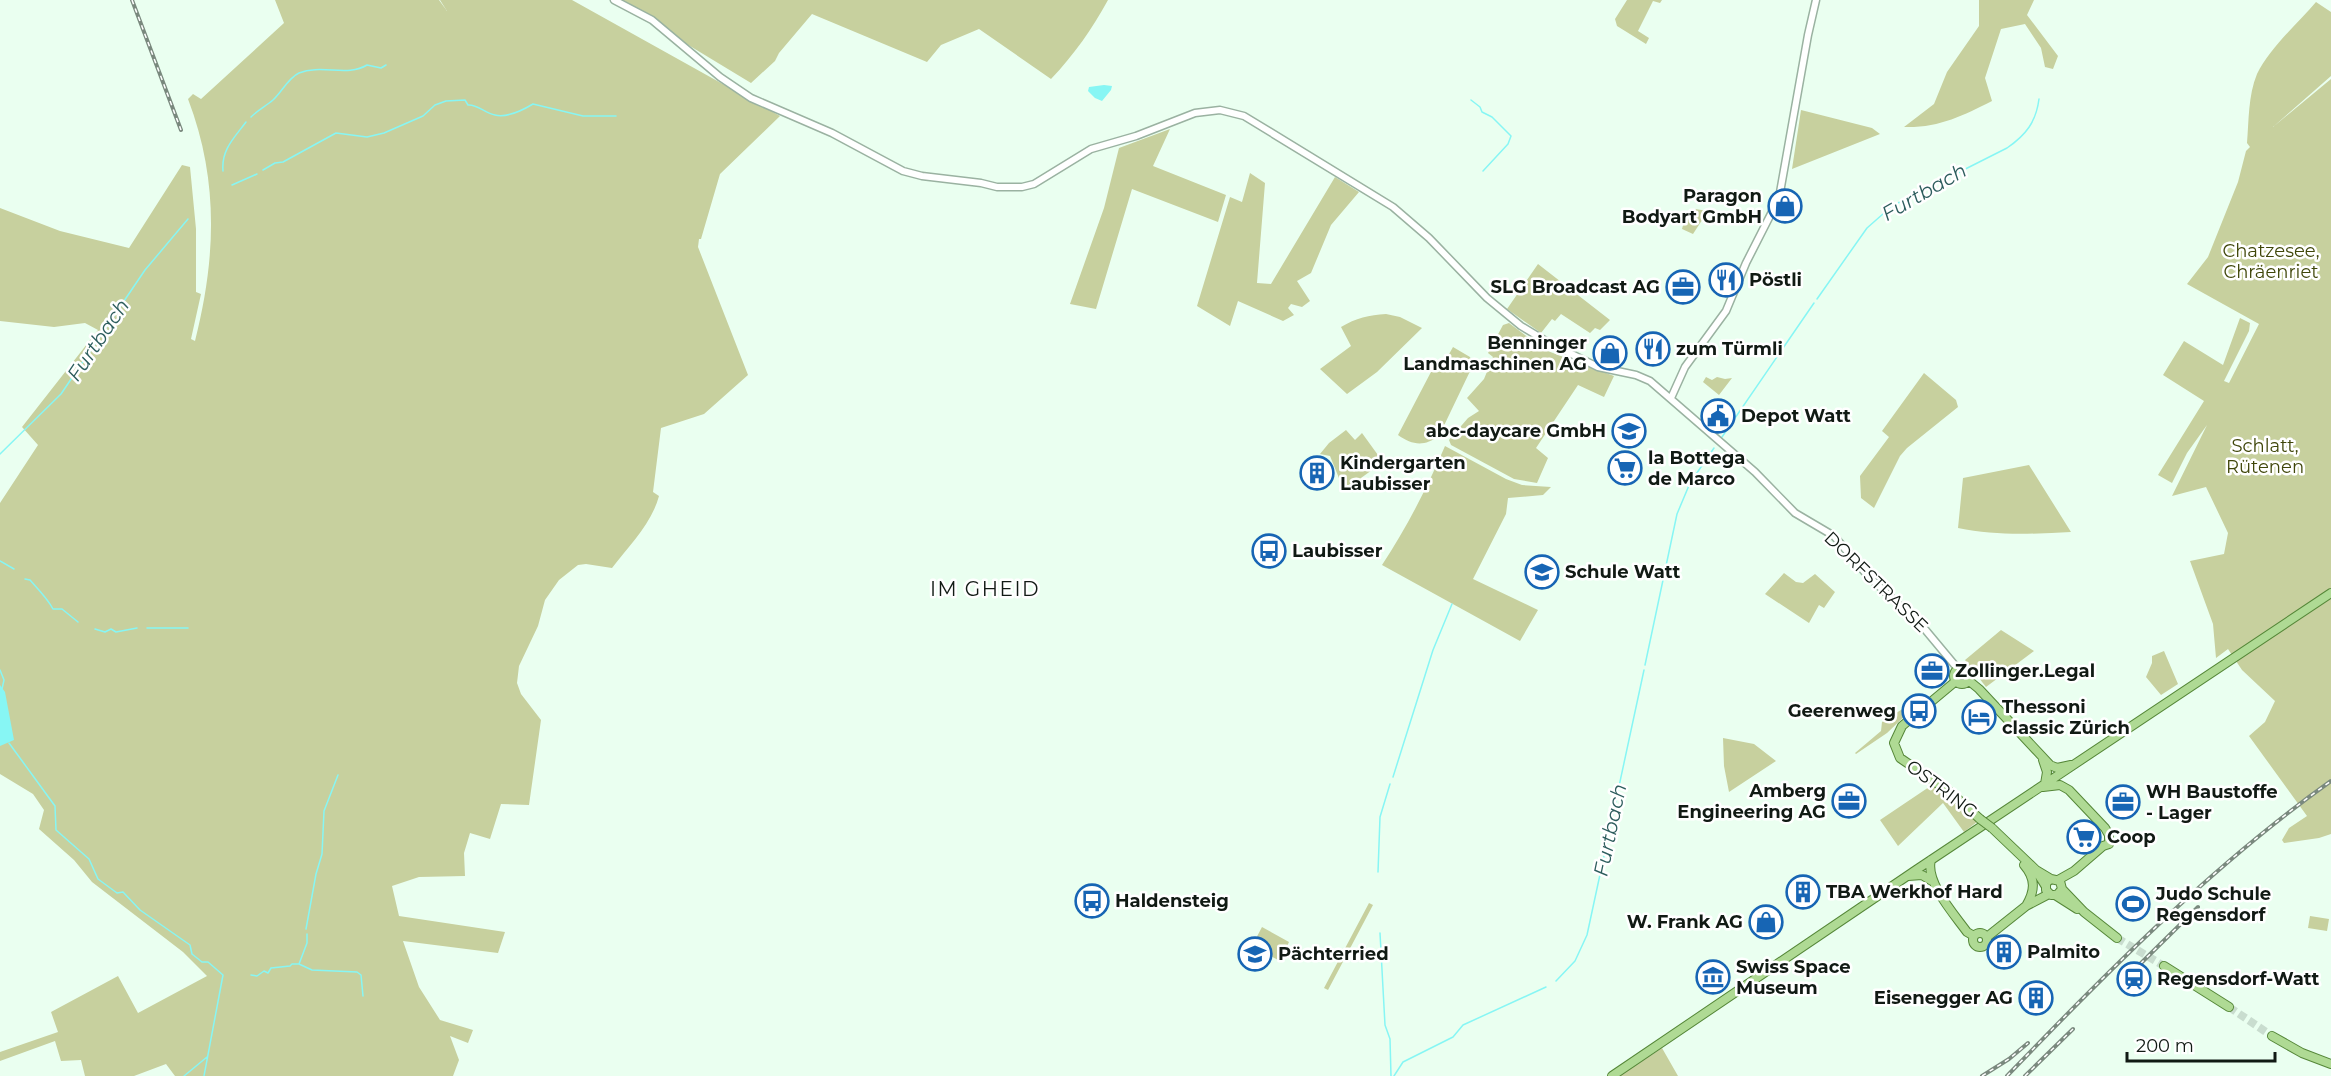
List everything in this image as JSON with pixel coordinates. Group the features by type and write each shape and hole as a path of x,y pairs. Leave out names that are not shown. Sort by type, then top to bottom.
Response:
{"main road":[{"path":"1612,1076 2331,593"},
{"path":"1963,668 1968,671 1968,680 1962,684 1956,681 1955,673 1958,669 1963,668"},
{"path":"1968,680 1979,689 2042,759 2057,768 2075,764"},
{"name":"OSTRING","path":"1956,681 1902,726 1894,743 1900,758 1950,792 1992,828 2053,887 2117,938"},
{"path":"2042,759 2047,772 2042,786"},
{"path":"2067,770 2069,790"},
{"path":"1987,937 2074,871 2104,852 2109,844 2109,835 2105,828 2069,790 2056,785 2042,786"},
{"path":"2014,849 2034,882 2028,905"},
{"path":"1931,860 1929,868 1932,880 1967,932 1974,936"},
{"path":"1907,876 1922,875 1932,880"},
{"path":"1979,932 1987,937 1987,944 1981,947 1973,943 1974,936 1979,932"},
{"path":"2164,966 2229,1007"},
{"path":"2272,1036 2302,1053 2331,1064"}],"street":[{"name":"DORFSTRASSE","path":"614,0 652,20 720,77 751,98 832,134 903,171 998,187 1017,188 1034,184 1091,149 1136,136 1195,113 1220,110 1236,113 1254,121 1393,207 1429,238 1487,298 1521,326 1598,367 1636,375 1650,381 1755,472 1795,513 1834,536 1868,576 1923,627 1958,669"},
{"path":"1671,398 1685,367 1726,311 1746,263 1779,198 1816,0"}],"green space":[{"path":"275,0 439,0 447,11 440,0 572,0 780,116 720,174 698,247 748,375 704,414 661,428 653,492 659,496 646,525 612,568 578,565 559,580 545,600 538,626 519,666 517,683 521,694 541,720 529,805 501,804 490,839 470,833 464,853 465,876 419,877 392,886 399,916 505,932 498,953 403,941 419,987 440,1020 473,1030 468,1043 450,1036 459,1060 453,1076 175,1076 166,1064 134,1076 85,1076 81,1060 61,1061 55,1041 0,1061 0,1052 58,1032 51,1012 118,976 138,1013 207,976 183,952 92,882 74,860 39,829 44,810 33,794 0,774 0,503 38,445 22,427 98,330 85,323 54,327 0,321 0,208 60,231 129,248 182,165 190,167 196,229 196,292 201,294 191,339 195,341 207,280 211,219 205,159 188,99 193,94 201,99 284,23"},
{"path":"614,0 1108,0 1082,41 1051,79 979,29 941,45 927,62 812,14 779,53 775,61 751,83"},
{"path":"1627,0 1662,0 1660,3 1653,1 1638,31 1649,38 1646,44 1617,26 1615,19"},
{"path":"1979,0 2034,0 2027,15 2058,56 2053,69 2045,67 2041,48 2025,24 2001,29 1985,78 1992,101 1939,123 1904,127 1934,104 1947,72 1979,26"},
{"name":"Schlatt, Rütenen","path":"2316,2 2331,12 2331,76 2273,127 2331,79 2331,834 2284,843 2282,840 2289,828 2307,816 2249,736 2265,722 2275,701 2242,670 2228,649 2216,658 2213,624 2190,561 2224,554 2228,533 2206,487 2172,496 2207,425 2187,453 2172,483 2158,475 2204,401 2163,375 2184,341 2223,365 2240,318 2250,323 2249,331 2224,381 2229,383 2259,324 2187,284 2208,257 2238,182 2246,151 2250,147 2247,143 2249,108 2257,74 2276,46"},
{"path":"1801,110 1872,128 1880,134 1792,169"},
{"path":"1170,129 1153,166 1226,195 1218,222 1132,189 1096,309 1070,304 1104,208 1119,148"},
{"path":"1250,173 1265,183 1257,283 1271,284 1335,177 1359,192 1331,225 1311,273 1297,281 1310,301 1302,307 1291,304 1288,308 1294,315 1283,321 1238,301 1230,326 1197,306 1230,197 1242,202"},
{"path":"1695,209 1708,211 1693,234 1682,229 1685,218 1688,220"},
{"path":"1538,264 1610,320 1600,330 1595,328 1590,333 1561,314 1555,321 1552,319 1541,333 1507,309"},
{"path":"1386,314 1400,317 1422,328 1377,372 1347,394 1320,369 1351,346 1341,327 1352,321"},
{"path":"1509,323 1545,350 1614,376 1604,397 1578,385 1536,448 1548,458 1537,483 1514,479 1451,445 1449,440 1468,418 1479,411 1467,398 1484,379 1493,357 1488,353 1503,325"},
{"path":"1453,347 1470,357 1473,365 1439,436 1428,442 1413,443 1398,435 1432,370 1439,372"},
{"path":"1924,373 1956,400 1958,407 1900,456 1874,508 1861,498 1860,476 1889,437 1882,431"},
{"path":"1706,377 1712,380 1717,377 1732,378 1719,395 1703,382"},
{"path":"1346,430 1355,440 1362,433 1383,462 1343,488 1330,456 1320,454 1329,443"},
{"path":"1445,446 1506,479 1522,485 1551,487 1543,495 1508,498 1506,514 1473,579 1538,610 1520,641 1382,565 1416,507"},
{"path":"2029,465 2071,532 2000,533 1958,528 1963,478"},
{"path":"1784,573 1796,582 1803,583 1815,574 1835,592 1824,608 1819,605 1809,623 1765,594"},
{"path":"2001,630 2034,651 1986,687 1965,660"},
{"path":"2164,651 2178,684 2161,695 2146,677 2152,663 2152,656"},
{"path":"1904,708 1909,712 1887,733 1855,753 1881,731 1882,722"},
{"path":"1723,738 1754,744 1776,761 1729,792 1724,766"},
{"path":"1932,785 1977,822 1964,832 1943,803 1898,846 1880,820"},
{"path":"1369,903 1373,905 1328,990 1324,988"},
{"path":"2310,916 2329,919 2327,931 2308,928"},
{"path":"1262,927 1289,942 1280,961 1252,946"},
{"path":"1662,1048 1678,1076 1619,1076"}],"water":[{"path":"1112,86 1102,101 1088,91 1089,87"},
{"path":"0,685 5,692 14,740 0,746"}],"waterway":[{"path":"251,117 273,100 299,73 316,70 351,70 367,65 381,68 386,65"},
{"name":"Furtbach","path":"1817,299 1867,228 1892,206 2014,143 2033,121 2039,99"},
{"path":"263,170 275,163 283,162 336,133 367,137 384,133 423,116 435,105 446,101 465,100 468,105 500,116 515,113 533,104 583,116 616,116"},
{"path":"1471,100 1511,136 1508,144 1483,171"},
{"path":"223,171 226,150 246,122"},
{"name":"Furtbach","path":"232,185 257,174"},
{"name":"Furtbach","path":"0,454 61,394 145,270 188,219"},
{"name":"Furtbach","path":"1722,437 1814,303"},
{"name":"Furtbach","path":"1645,665 1677,514 1690,483 1714,448"},
{"path":"0,561 14,569"},
{"path":"25,579 30,580 53,609 62,609 78,622"},
{"path":"1393,777 1433,650 1452,604"},
{"path":"95,629 105,632 111,629 116,632 137,628"},
{"path":"147,628 188,628"},
{"path":"0,670 4,680 2,689"},
{"name":"Furtbach","path":"1556,981 1575,961 1587,935 1644,670"},
{"path":"9,743 55,806 56,830 89,859 98,879 117,893 123,892 140,910 190,945 192,954 202,962 208,962 223,975 204,1076"},
{"path":"306,929 322,854 324,811 338,775"},
{"path":"1378,872 1380,817 1390,784"},
{"path":"1380,933 1385,1025 1390,1039 1391,1076"},
{"path":"299,964 307,943 307,934"},
{"path":"251,975 257,976 264,971 268,973 271,968 292,964 299,964 312,970 357,972 361,975 363,996"},
{"name":"Furtbach","path":"1394,1076 1403,1062 1453,1037 1463,1025 1546,987"},
{"path":"184,1076 207,1057"}],"tunnel":[{"path":"2117,938 2164,966"},
{"path":"2229,1007 2272,1036"}],"railway":[{"path":"132,0 181,130"},
{"path":"2007,1076 2162,921 2245,848 2331,781"},
{"path":"2134,970 2198,907"},
{"path":"2025,1076 2073,1029"},
{"path":"1982,1076 2009,1059 2028,1043"}],"place":[{"name":"Paragon Bodyart GmbH","path":"1785,206"},
{"name":"Pöstli","path":"1726,280"},
{"name":"SLG Broadcast AG","path":"1683,287"},
{"name":"zum Türmli","path":"1653,349"},
{"name":"Benninger Landmaschinen AG","path":"1610,353"},
{"name":"Depot Watt","path":"1718,416"},
{"name":"abc-daycare GmbH","path":"1629,431"},
{"name":"la Bottega de Marco","path":"1625,468"},
{"name":"Kindergarten Laubisser","path":"1317,473"},
{"name":"Laubisser","path":"1269,551"},
{"name":"Schule Watt","path":"1542,572"},
{"name":"Zollinger.Legal","path":"1932,671"},
{"name":"Geerenweg","path":"1919,711"},
{"name":"Thessoni classic Zürich","path":"1979,717"},
{"name":"Amberg Engineering AG","path":"1849,801"},
{"name":"WH Baustoffe - Lager","path":"2123,802"},
{"name":"Coop","path":"2084,837"},
{"name":"TBA Werkhof Hard","path":"1803,892"},
{"name":"Haldensteig","path":"1092,901"},
{"name":"Judo Schule Regensdorf","path":"2133,904"},
{"name":"W. Frank AG","path":"1766,922"},
{"name":"Palmito","path":"2004,952"},
{"name":"Pächterried","path":"1255,954"},
{"name":"Swiss Space Museum","path":"1713,977"},
{"name":"Regensdorf-Watt","path":"2134,979"},
{"name":"Eisenegger AG","path":"2036,998"}],"district":[{"name":"IM GHEID","path":"985,589"}],"park label":[{"name":"Chatzesee, Chräenriet","path":"2271,261"}]}
